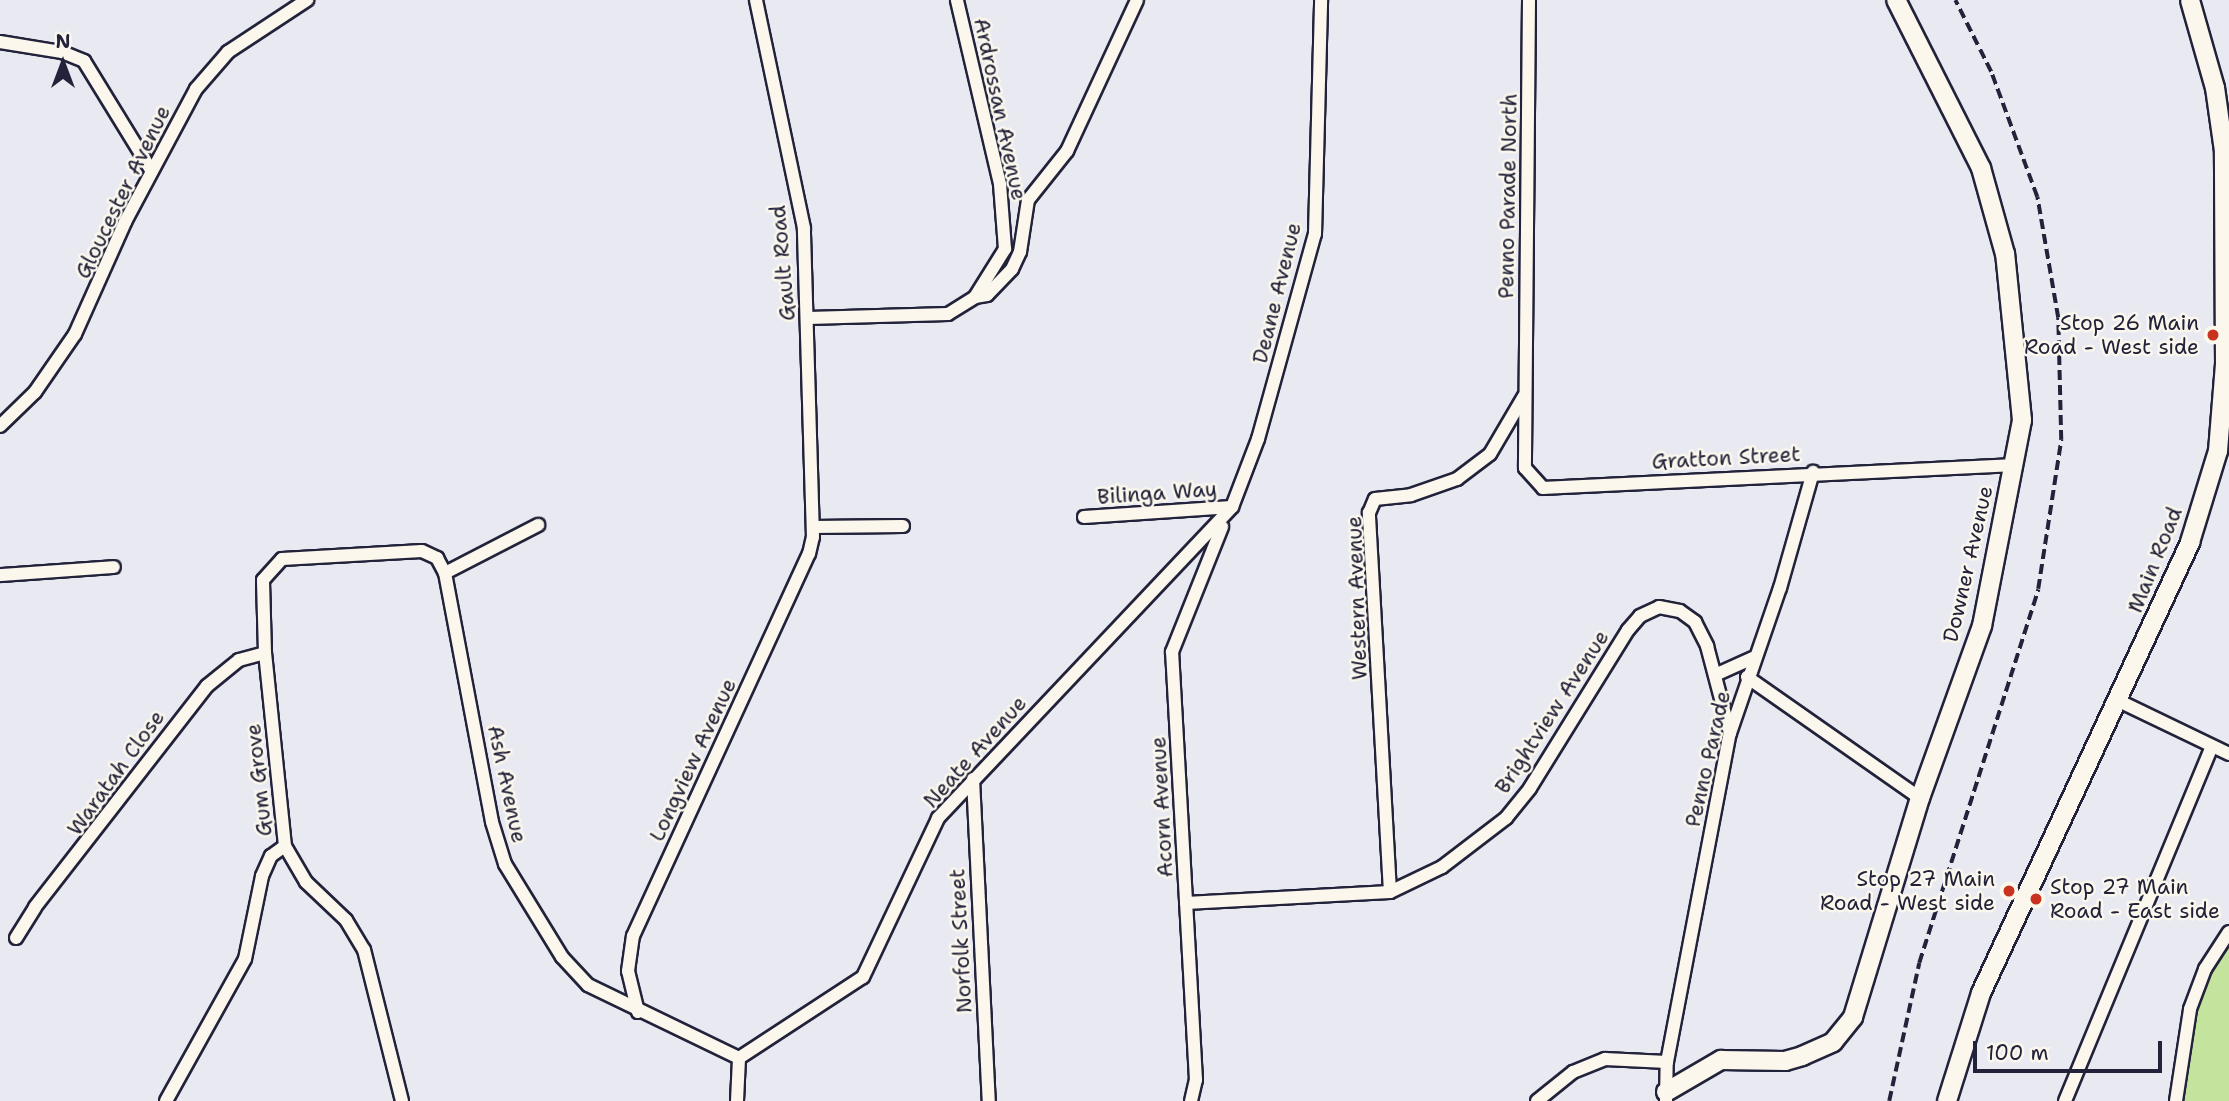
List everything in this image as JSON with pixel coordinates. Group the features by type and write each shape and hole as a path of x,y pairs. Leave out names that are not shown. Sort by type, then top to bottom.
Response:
{"street":[{"name":"Gloucester Avenue","path":"0,426 35,392 75,334 151,170 196,89 216,64 243,40 307,0"},
{"name":"Gault Road","path":"756,0 804,228 813,527"},
{"name":"Ardrossan Avenue","path":"808,318 948,314 975,297 1005,249 1000,184 957,0"},
{"path":"975,297 987,295 1012,269 1020,252 1028,200 1067,151 1137,0"},
{"name":"Deane Avenue","path":"1232,506 1258,439 1314,234 1321,0"},
{"name":"Penno Parade North","path":"1525,393 1529,0"},
{"name":"Downer Avenue","path":"1666,1096 1721,1060 1785,1061 1833,1042 1853,1017 1920,798 1982,626 2021,420 2005,254 1981,169 1896,0"},
{"name":"Main Road","path":"1947,1101 1981,993 2119,701 2190,541 2224,451 2224,151 2215,88 2190,0"},
{"path":"0,42 62,52 84,61 151,170"},
{"name":"Gratton Street","path":"1525,393 1525,468 1543,488 1813,472 2014,465"},
{"name":"Western Avenue","path":"1391,892 1369,513 1375,499 1411,495 1457,479 1490,454 1525,393"},
{"name":"Penno Parade","path":"1666,1096 1667,1062 1730,733 1753,658 1780,588 1813,472"},
{"name":"Bilinga Way","path":"1084,516 1232,506"},
{"name":"Neate Avenue","path":"739,1058 863,977 938,818 1224,520 1232,506"},
{"name":"Acorn Avenue","path":"1191,1101 1196,1080 1172,652 1224,520"},
{"path":"445,573 538,525"},
{"path":"813,527 903,526"},
{"name":"Longview Avenue","path":"638,1012 628,971 633,936 809,554 813,527"},
{"name":"Gum Grove","path":"166,1101 245,958 262,876 271,856 285,846 265,653 263,580 282,559 422,551 437,558 445,573"},
{"path":"0,575 114,566"},
{"name":"Ash Avenue","path":"445,573 492,822 505,864 562,957 589,985 638,1012 739,1058"},
{"name":"Brightview Avenue","path":"1186,903 1391,892 1442,867 1506,818 1640,616 1659,607 1680,611 1695,622 1715,675 1730,733"},
{"name":"Waratah Close","path":"16,938 35,907 207,686 239,660 265,653"},
{"path":"1715,675 1753,658"},
{"path":"1747,677 1920,798"},
{"path":"2119,701 2229,754"},
{"path":"2066,1101 2212,746"},
{"name":"Norfolk Street","path":"973,779 989,1101"},
{"path":"285,846 306,882 346,920 364,950 402,1101"},
{"path":"2176,1101 2190,1009 2205,969 2229,932"},
{"path":"737,1101 739,1058"},
{"path":"1537,1101 1573,1072 1605,1059 1667,1062"}],"green space":[{"path":"2229,932 2229,1101 2176,1101 2190,1009"}],"railway":[{"path":"1889,1101 1919,963 2038,589 2061,440 2058,318 2037,197 1991,72 1955,0"}],"place":[{"name":"Stop 26 Main Road - West side","path":"2213,335"},
{"name":"Stop 27 Main Road - West side","path":"2009,891"},
{"name":"Stop 27 Main Road - East side","path":"2036,899"}]}
